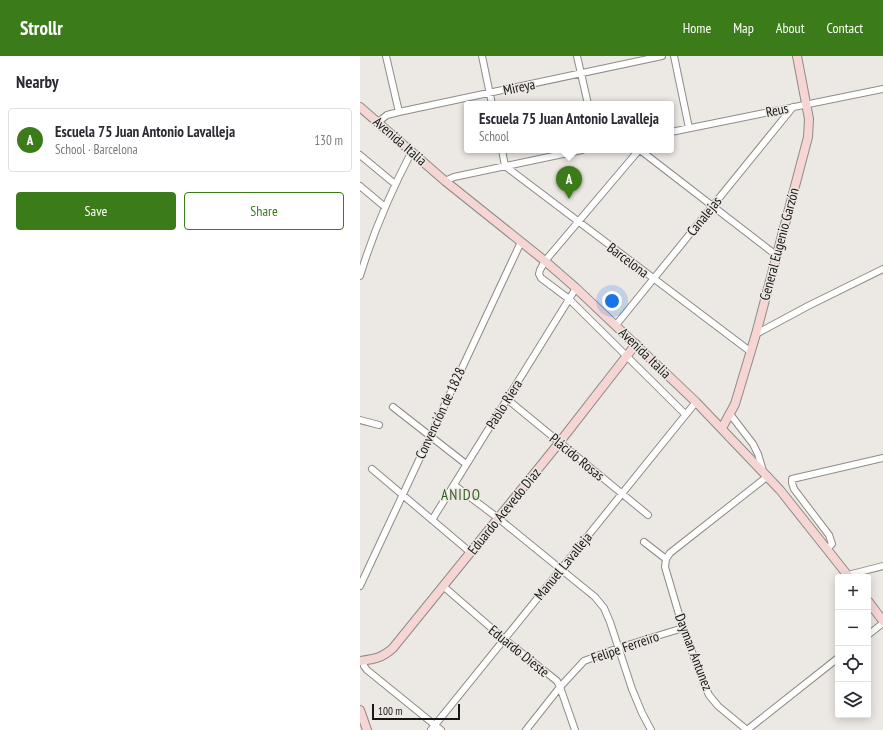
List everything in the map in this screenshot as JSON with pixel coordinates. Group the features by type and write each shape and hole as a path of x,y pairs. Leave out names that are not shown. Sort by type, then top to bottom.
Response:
{"street":[{"path":"386,56 399,112"},
{"path":"482,56 491,101"},
{"path":"578,56 587,101"},
{"name":"Mireya","path":"378,122 387,115 399,112 662,56"},
{"path":"674,56 689,128"},
{"name":"General Eugenio Garzón","path":"722,428 730,414 751,352 808,137 809,119 797,56"},
{"name":"Reus","path":"674,131 883,89"},
{"name":"Avenida Italia","path":"360,107 445,181 545,261 636,344 696,402 766,474 846,574"},
{"name":"Canalejas","path":"616,325 792,107"},
{"path":"360,276 363,257 395,184 412,151"},
{"path":"503,153 505,166"},
{"path":"445,181 454,177 568,153"},
{"path":"637,153 545,261 539,274 541,278 569,299 685,414"},
{"path":"644,153 776,255"},
{"path":"360,155 395,184"},
{"name":"Barcelona","path":"505,166 751,352"},
{"path":"360,186 385,207"},
{"name":"Convención de 1828","path":"360,586 521,242"},
{"path":"756,334 808,306 883,269"},
{"name":"Pablo Riera","path":"432,520 576,288"},
{"name":"Eduardo Acevedo Diaz","path":"362,660 375,659 386,655 393,648 559,443 636,344"},
{"name":"Plácido Rosas","path":"507,399 648,515"},
{"name":"Manuel Lavalleja","path":"433,728 621,493 696,402"},
{"path":"393,406 466,464"},
{"path":"644,542 666,559 670,553 766,474 753,444 730,414"},
{"path":"360,420 379,425"},
{"path":"827,549 832,544 830,536 794,489 792,479 883,458"},
{"path":"372,469 470,552"},
{"path":"454,485 498,518 595,597 604,608 642,713 651,730"},
{"name":"Dayman Antunez","path":"666,559 665,567 683,628 709,695 718,706 747,730"},
{"path":"855,574 883,566"},
{"name":"Eduardo Dieste","path":"443,586 504,639 557,681 575,730"},
{"path":"871,605 883,622 871,632"},
{"name":"Felipe Ferreiro","path":"526,730 560,687 584,661 618,648 683,628"},
{"path":"362,660 367,670 433,728 441,730"},
{"path":"747,730 835,660"},
{"path":"360,710 367,730"}],"place":[{"name":"Escuela 75 Juan Antonio Lavalleja","path":"569,199"}],"district":[{"name":"ANIDO","path":"461,495"}]}
